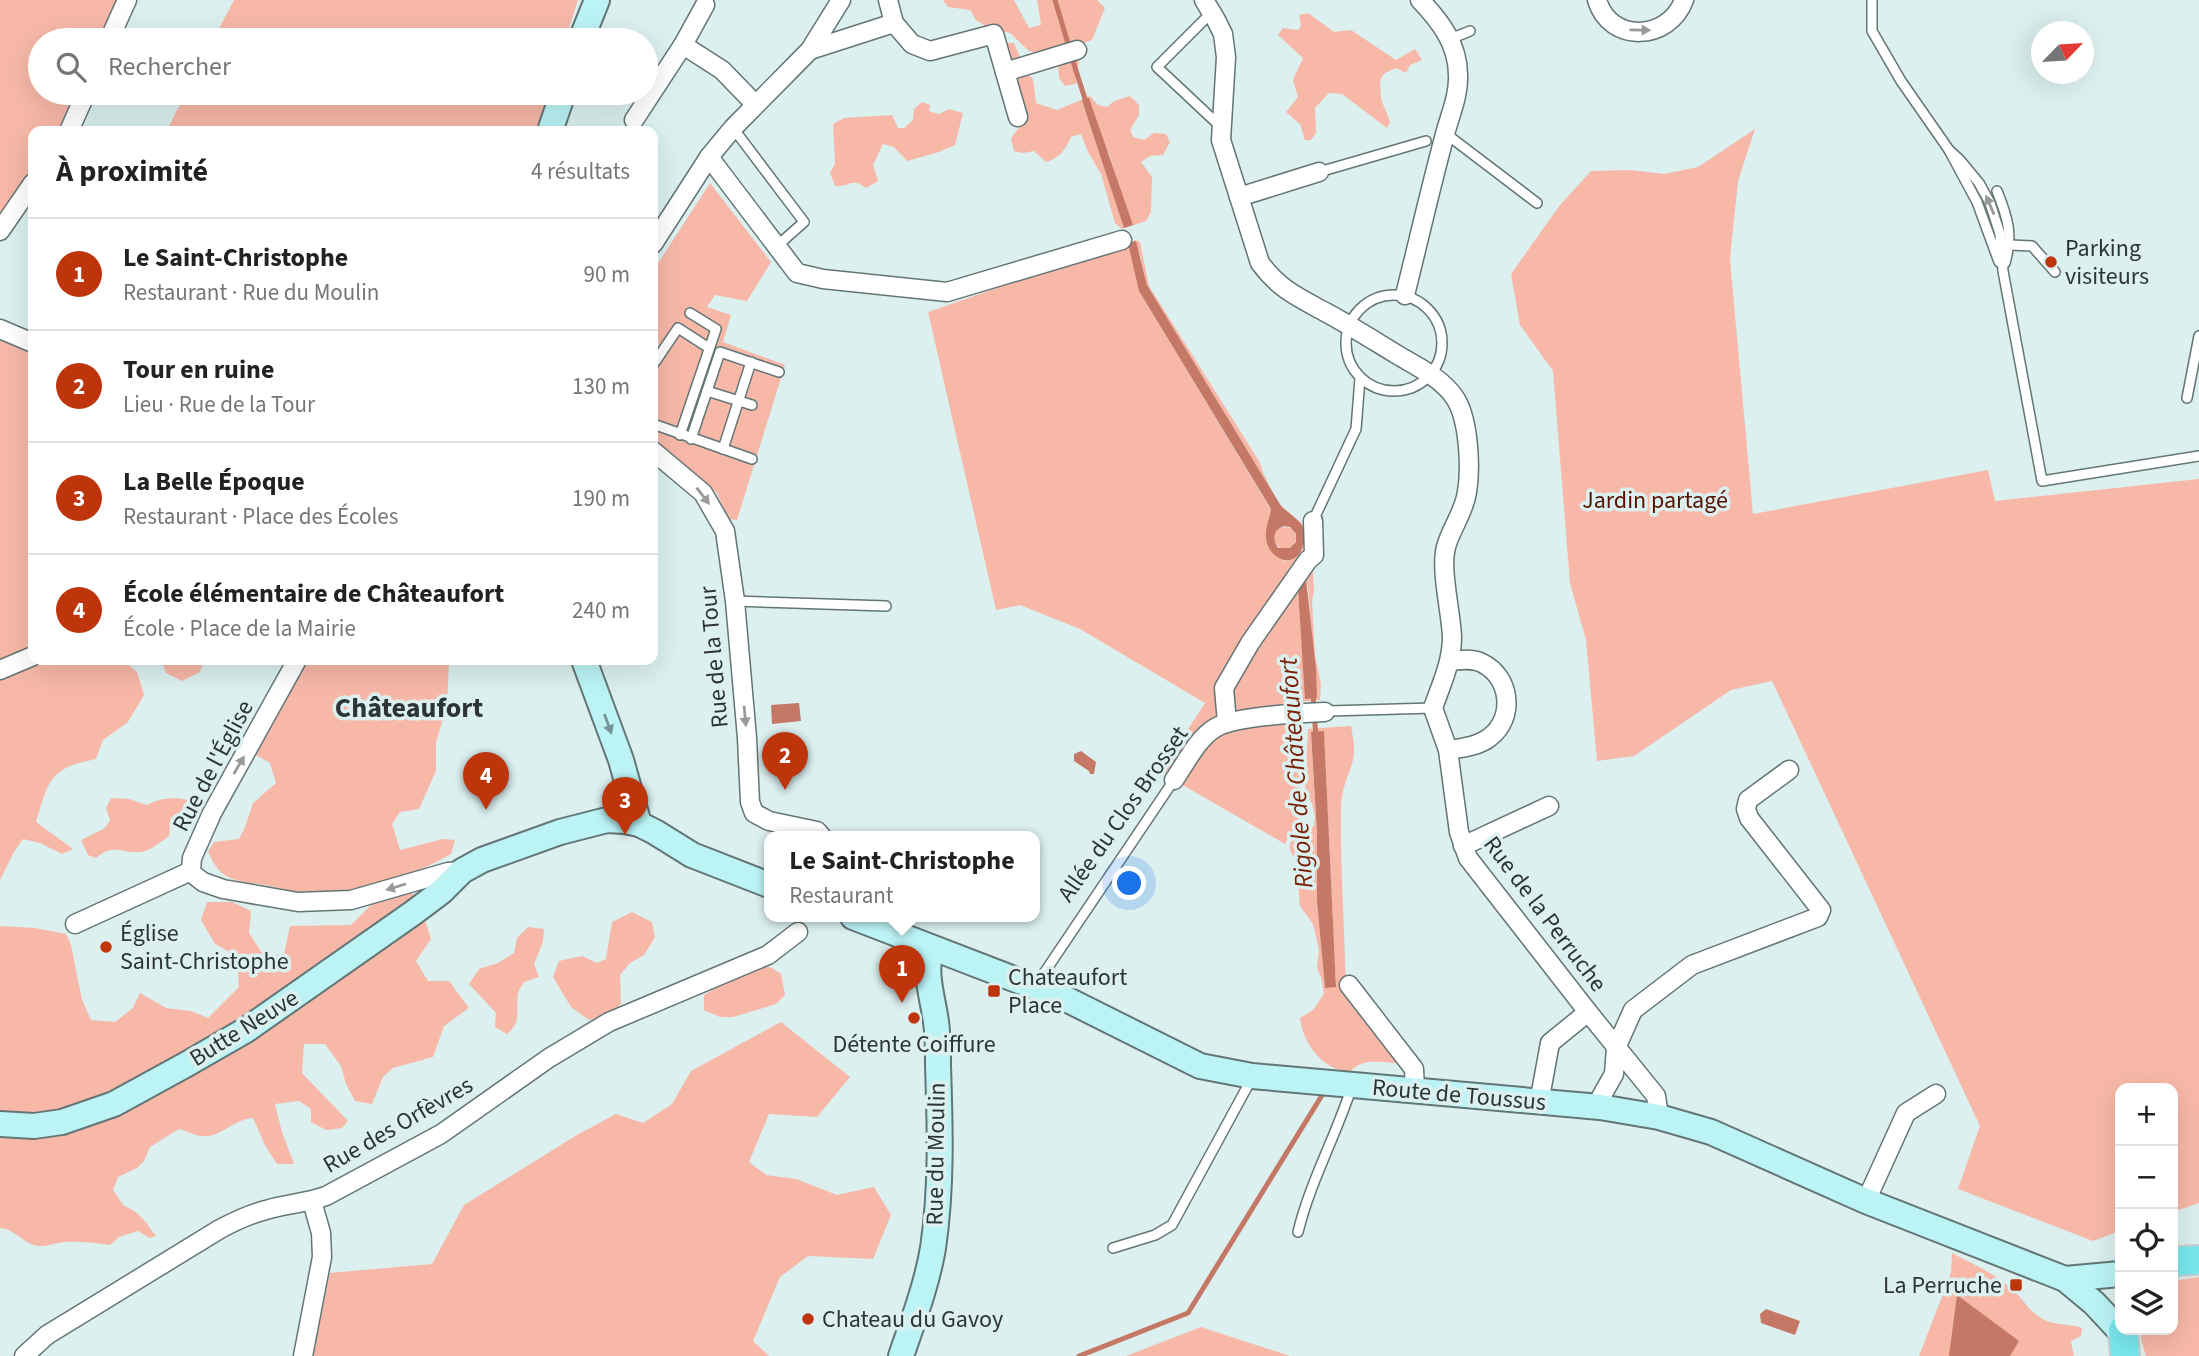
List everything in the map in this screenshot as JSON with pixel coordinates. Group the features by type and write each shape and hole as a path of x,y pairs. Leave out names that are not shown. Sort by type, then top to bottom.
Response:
{"main road":[{"path":"2178,1261 2199,1260"}],"street":[{"path":"114,28 127,0"},
{"path":"586,28 597,0"},
{"path":"658,236 709,157 755,104 810,50 841,0"},
{"path":"888,0 894,23 912,44 930,51 994,34 1018,117"},
{"path":"1405,295 1456,99 1458,75 1450,38 1437,17 1420,0"},
{"path":"1597,0 1608,19 1635,32 1664,26 1675,16 1684,0"},
{"path":"1213,4 1223,34 1226,57 1222,140 1260,263 1283,289 1431,375 1449,389 1463,418 1469,462 1467,493 1460,519 1446,546 1445,562 1452,639 1450,661 1433,708"},
{"path":"658,84 684,45 705,5"},
{"path":"810,50 894,23"},
{"path":"684,45 722,70 755,104"},
{"path":"1005,72 1077,50"},
{"path":"71,126 81,105"},
{"path":"552,126 559,105"},
{"path":"634,120 644,105"},
{"path":"1426,141 1445,134"},
{"path":"709,157 797,273 823,279 947,292 1122,240"},
{"path":"1239,197 1319,172"},
{"path":"0,231 28,190"},
{"path":"0,329 28,340"},
{"name":"Rue de la Tour","path":"658,455 703,493 725,531 735,601 750,802 754,813 769,821 817,831"},
{"path":"1227,723 1224,688 1250,643 1311,557 1313,521"},
{"path":"0,670 28,658"},
{"path":"1448,750 1480,743 1489,738 1503,722 1507,706 1504,687 1488,667 1466,659 1450,661"},
{"name":"Rue de l'Église","path":"294,665 212,813 192,859 191,871 197,878 216,887 298,902 351,900 448,872 462,871"},
{"path":"586,665 621,760 639,824 692,855 764,883"},
{"name":"Rue de la Perruche","path":"1433,708 1448,750 1458,832 1468,858 1656,1097 1659,1116"},
{"name":"Allée du Clos Brosset","path":"1174,780 1198,744 1215,728 1227,723 1326,712"},
{"path":"1600,1107 1601,1097 1614,1074 1616,1048 1633,1010 1692,965 1818,917 1821,909 1749,818 1746,809 1748,800 1789,770"},
{"path":"1463,846 1549,806"},
{"name":"Butte Neuve","path":"0,1124 34,1126 62,1122 114,1104 246,1030 375,941 441,892 462,871 482,860 565,830 607,820 639,824"},
{"path":"75,924 191,871"},
{"name":"Route de Toussus","path":"866,922 1066,999 1200,1066 1252,1076 1600,1107 1659,1116 1712,1132 1866,1201 2065,1279 2094,1303 2123,1340"},
{"name":"Rue des Orfèvres","path":"24,1356 47,1335 220,1229 268,1209 326,1196 441,1134 549,1058 609,1022 768,955 798,932"},
{"name":"Rue du Moulin","path":"901,1356 932,1251 937,1212 937,1031 928,976 932,948"},
{"path":"1349,985 1414,1069 1415,1091"},
{"path":"1539,1103 1550,1043 1588,1012"},
{"path":"1866,1201 1906,1113 1936,1094"},
{"path":"303,1356 322,1257 321,1233 312,1201"},
{"name":"Route de Toussus","path":"2065,1279 2115,1274"}],"lane":[{"path":"1872,0 1871,30 1901,81 1949,150 1977,202 2003,271 2042,481 2199,456"},
{"path":"1213,4 1157,67 1221,127"},
{"path":"1450,38 1470,31"},
{"path":"733,128 804,222 777,246"},
{"path":"1445,134 1537,203"},
{"path":"1319,172 1426,141"},
{"path":"1997,191 2009,226 2010,245 2003,271"},
{"path":"2010,245 2032,246 2055,272"},
{"path":"1405,295 1419,300 1430,309 1438,321 1443,349 1439,363 1431,375 1413,388 1402,391 1380,389 1360,378 1352,366 1347,353 1349,325 1366,303 1378,297 1405,295"},
{"path":"680,435 716,328 690,313"},
{"path":"658,358 678,328 709,348"},
{"path":"2187,398 2199,336"},
{"path":"691,439 720,352 779,372"},
{"path":"723,449 751,362"},
{"path":"1313,521 1356,429 1360,378"},
{"path":"707,391 752,405"},
{"path":"658,427 752,458"},
{"path":"735,601 886,606"},
{"name":"Allée du Clos Brosset","path":"1326,712 1433,708"},
{"name":"Allée du Clos Brosset","path":"1035,986 1174,780"},
{"path":"1114,1248 1155,1235 1172,1225 1252,1076"},
{"path":"1298,1232 1303,1210 1343,1113 1345,1084"}],"green space":[{"path":"0,0 120,0 107,28 28,28 28,105 74,105 64,126 28,126 28,177 0,215"},
{"path":"234,0 578,0 569,28 219,28"},
{"path":"943,0 1014,0 1029,28 1041,25 1037,0 1097,0 1105,8 1092,40 1081,44 1076,84 1065,86 1059,78 1058,64 1047,55 1029,51 1010,33 990,29 976,20 970,10 948,7"},
{"path":"1308,13 1334,32 1351,30 1396,60 1415,49 1422,60 1410,65 1406,73 1396,68 1385,73 1380,80 1381,99 1390,122 1387,128 1342,94 1329,93 1315,108 1316,133 1311,140 1305,140 1300,124 1286,112 1298,97 1293,80 1303,58 1278,35 1283,28 1298,30 1301,26 1299,15"},
{"path":"1006,43 1014,43 1027,73 1033,79 1036,103 1057,110 1090,96 1098,105 1107,107 1114,101 1130,96 1139,105 1139,115 1130,130 1133,137 1144,140 1154,133 1166,134 1170,142 1163,155 1150,156 1141,162 1152,177 1151,212 1146,221 1122,229 1115,223 1101,174 1081,134 1071,137 1062,153 1046,162 1034,151 1014,151 1011,138 1021,125 1003,50","holes":["1082,101 1109,154 1120,189 1124,227"]},
{"path":"922,102 930,105 929,111 939,114 949,109 963,113 955,145 907,161 894,147 883,144 873,165 878,181 866,188 854,183 835,186 830,173 835,164 833,124 844,118 892,115 898,128 904,128 913,120 914,109"},
{"path":"180,105 544,105 538,126 170,124"},
{"name":"Jardin partagé","path":"1755,129 1738,181 1730,259 1753,514 1988,470 1995,501 2199,479 2199,1203 2178,1210 2178,1083 2115,1083 2115,1233 2093,1241 1958,1189 1980,1126 1772,681 1731,690 1634,756 1597,761 1586,640 1570,583 1553,371 1520,325 1511,274 1560,205 1591,171 1631,170 1664,174 1698,167"},
{"path":"710,183 771,262 747,301 715,295 707,307 731,315 723,342 785,365 737,520 729,519 716,492 658,442 658,263"},
{"path":"1136,240 1140,242 1149,286 1259,461 1278,500 1305,528 1305,544 1287,574 1287,593 1309,571 1313,572 1312,601 1315,655 1321,684 1320,700 1298,702 1304,779 1295,796 1308,804 1285,844 1160,772 1205,703 1080,629 1020,605 996,610 928,312","holes":["1139,250 1147,285 1281,506 1302,527 1304,536 1285,561 1277,557 1269,546 1271,510 1139,291","1306,580 1317,698 1306,699 1298,592"]},
{"path":"0,337 28,349 28,650 0,662"},
{"path":"1285,527 1293,530 1296,538 1293,546 1285,549 1277,546 1274,538 1277,530"},
{"path":"28,664 129,665 137,672 144,695 128,722 103,740 96,759 60,772 48,786 36,822 73,849 62,854 40,843 23,839 0,880 0,675"},
{"path":"163,665 202,665 200,672 182,681 166,673"},
{"path":"304,665 449,665 447,706 436,742 436,771 419,809 400,812 392,824 400,850 443,839 455,840 451,854 398,879 341,892 301,892 243,882 223,874 208,851 214,842 239,839 253,803 276,783 270,763 254,754"},
{"path":"1351,726 1354,754 1341,805 1346,996 1354,1001 1397,1057 1396,1063 1365,1063 1350,1072 1331,1066 1316,1054 1305,1037 1300,1018 1313,1010 1324,994 1317,968 1319,950 1313,924 1300,906 1300,866 1290,846 1294,838 1314,826 1312,803 1306,796 1305,785 1308,729","holes":["1311,732 1324,732 1336,986 1325,988 1317,901 1317,833"]},
{"path":"111,798 129,799 147,805 175,798 192,801 195,813 188,818 171,817 169,836 143,852 112,850 96,858 88,855 81,840 105,828 110,820 106,808"},
{"path":"410,892 417,897 271,1002 137,1080 74,1109 32,1118 0,1114 0,926 35,928 66,934 71,945 82,1000 91,1020 115,1022 133,1008 140,993 166,1008 191,1011 208,1018 239,987 237,956 215,944 201,920 207,902 232,902 251,911 249,933 264,956 284,954 290,926 351,925 373,903"},
{"path":"632,912 652,922 655,937 644,955 630,963 620,975 621,1004 611,1014 589,1020 571,1007 553,977 559,961 582,956 597,963 606,959 612,922"},
{"path":"424,917 431,939 416,961 428,981 449,981 469,1008 444,1026 433,1057 393,1068 383,1077 372,1104 355,1101 341,1066 325,1044 304,1044 302,1073 348,1121 342,1128 326,1130 311,1122 311,1109 299,1101 275,1104 294,1164 277,1164 253,1118 208,1136 179,1129 150,1147 144,1161 137,1168 118,1177 113,1190 124,1206 138,1215 156,1236 150,1238 138,1231 119,1237 110,1245 63,1242 39,1246 0,1228 0,1133 48,1130 371,952 394,944"},
{"path":"528,927 544,929 543,942 534,964 539,977 524,982 520,989 517,1020 507,1034 495,1027 496,1013 469,984 479,969 498,963 514,953 517,938"},
{"path":"762,965 781,974 785,995 776,1004 733,1017 720,1017 704,1010 704,995 734,977"},
{"path":"781,1022 850,1077 817,1117 769,1114 749,1162 766,1175 796,1179 837,1195 874,1187 891,1215 873,1259 808,1256 780,1277 753,1341 769,1356 313,1356 330,1273 432,1264 464,1205 616,1114 643,1123 672,1104 691,1071"},
{"path":"1952,1253 1999,1279 2044,1320 2082,1328 2081,1336 2071,1341 2074,1356 1919,1356 1951,1273"},
{"path":"2199,1277 2199,1356 2146,1356 2141,1335 2178,1335 2178,1280"},
{"path":"1201,1327 1290,1356 1126,1356"}],"shaded area":[{"path":"1089,98 1133,225 1124,228 1082,100"},
{"path":"1136,241 1147,285 1281,506 1304,529 1303,545 1294,558 1288,560 1276,556 1267,544 1266,533 1271,509 1139,291 1128,243","holes":["1284,526 1290,527 1296,534 1296,542 1290,548 1278,548 1274,538 1276,532"]},
{"path":"1306,579 1317,698 1305,699 1298,589"},
{"path":"799,703 801,721 772,724 771,705"},
{"path":"1324,731 1336,987 1325,988 1317,901 1317,833 1311,732"},
{"path":"1081,751 1096,762 1094,774 1090,774 1074,761 1074,754"},
{"path":"1957,1295 2019,1341 2010,1356 1949,1356"},
{"path":"1766,1309 1800,1321 1795,1335 1761,1323 1760,1314"}],"waterway":[{"name":"Rigole de Châteaufort","path":"1055,0 1069,47"},
{"name":"Rigole de Châteaufort","path":"1071,55 1087,105"},
{"name":"Rigole de Châteaufort","path":"1313,693 1316,739"},
{"name":"Rigole de Châteaufort","path":"1079,1356 1188,1313 1324,1092"}],"place":[{"name":"Parking visiteurs","path":"2051,262"},
{"name":"Tour en ruine","path":"785,790"},
{"name":"École élémentaire de Châteaufort","path":"486,810"},
{"name":"La Belle Époque","path":"625,835"},
{"name":"Église Saint-Christophe","path":"106,947"},
{"name":"Chateaufort Place","path":"994,991"},
{"name":"Le Saint-Christophe","path":"902,1003"},
{"name":"Détente Coiffure","path":"914,1018"},
{"name":"La Perruche","path":"2016,1285"},
{"name":"Chateau du Gavoy","path":"808,1319"}],"district":[{"name":"Châteaufort","path":"409,708"}]}
